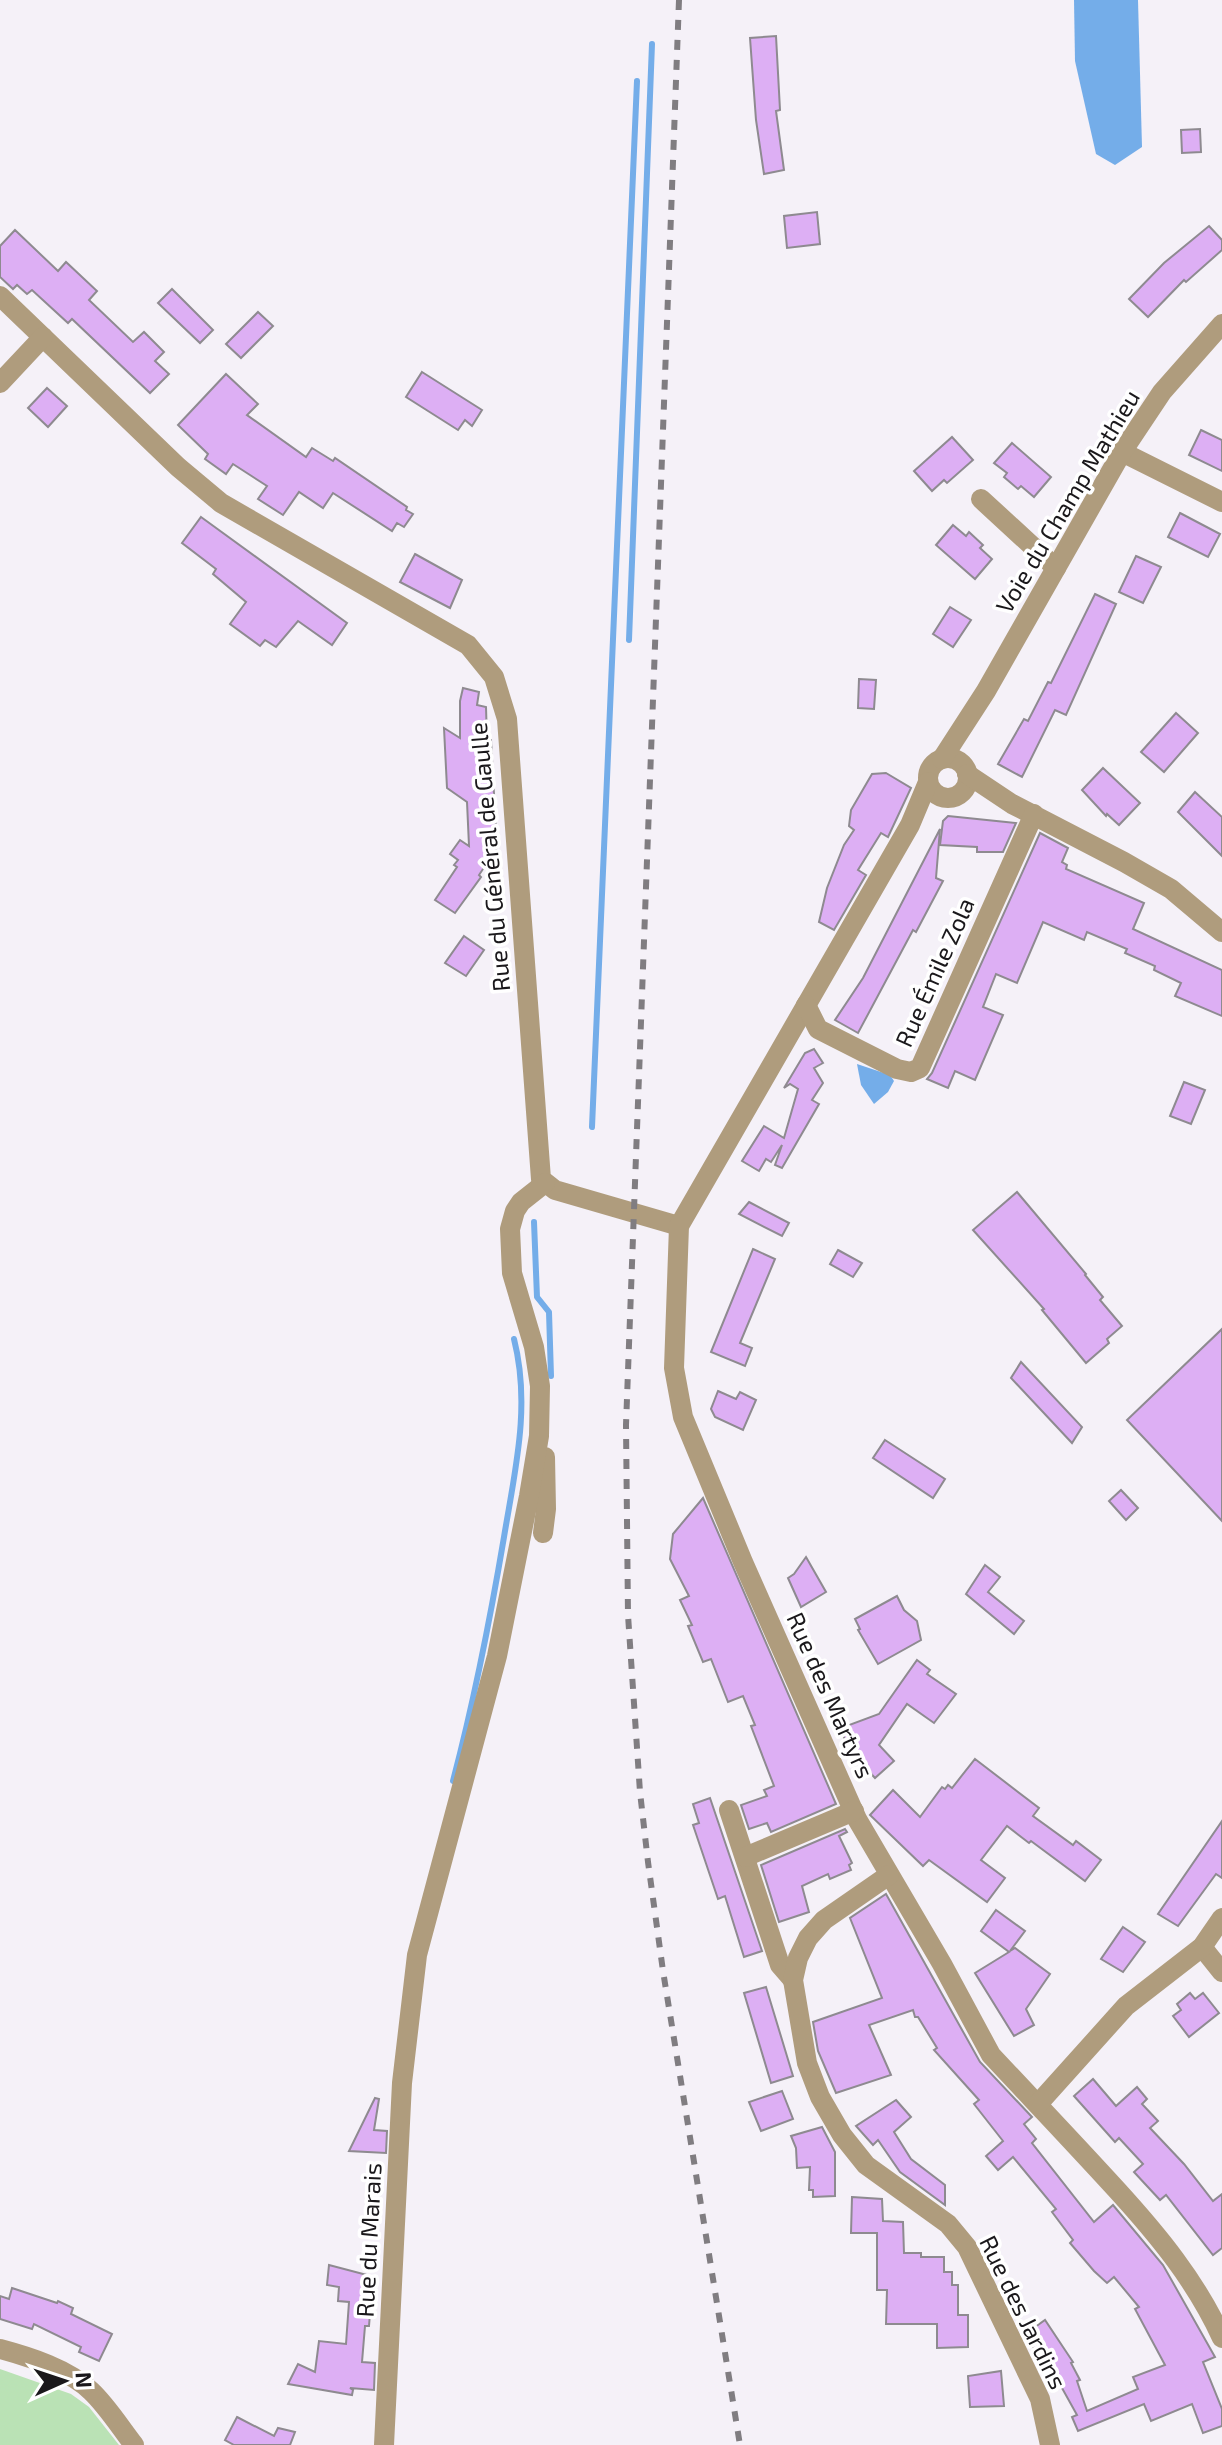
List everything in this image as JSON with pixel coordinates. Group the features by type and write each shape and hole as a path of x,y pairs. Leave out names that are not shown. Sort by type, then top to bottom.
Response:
{"street":[{"name":"Rue du Général de Gaulle","path":"0,296 178,467 221,503 468,645 494,677 507,719 540,1174 545,1183"},
{"name":"Voie du Champ Mathieu","path":"956,765 972,714 1122,452 1162,392 1222,324"},
{"path":"0,383 43,337"},
{"path":"1122,452 1222,502"},
{"path":"981,499 1056,568"},
{"path":"910,825 963,790 956,765"},
{"path":"1012,804 935,793 928,782 929,770 956,765 1012,804 1171,889 1222,932"},
{"name":"Rue des Martyrs","path":"928,782 910,825 679,1226 674,1368 679,1406 743,1562 854,1811 991,2055 1160,2237 1212,2314 1222,2338"},
{"name":"Rue Émile Zola","path":"806,1005 818,1029 897,1069 911,1072 920,1068 1034,814"},
{"path":"543,1533 546,1485 537,1363 512,1273 509,1245 515,1211 521,1202 545,1183 555,1190 679,1226"},
{"name":"Rue du Marais","path":"384,2445 402,2083 417,1955 464,1786 514,1579 532,1481 539,1419"},
{"path":"729,1810 780,1965 793,1980"},
{"path":"745,1857 854,1811"},
{"name":"Rue des Jardins","path":"889,1875 824,1920 808,1938 798,1958 793,1980 807,2063 820,2097 842,2135 866,2165 948,2224 967,2247 1040,2399 1050,2445"},
{"path":"1038,2104 1126,2006 1202,1947 1222,1918"},
{"path":"1202,1947 1222,1972"},
{"path":"0,2349 22,2355 74,2378 92,2391 134,2445"}],"green space":[{"path":"0,2369 71,2394 89,2407 119,2445 0,2445"}],"water":[{"path":"1074,0 1138,0 1142,147 1115,165 1096,154 1075,61"},
{"path":"857,1064 890,1075 894,1081 888,1092 874,1104 861,1085"}],"building":[{"path":"776,36 780,110 776,111 784,170 764,174 756,120 750,38"},
{"path":"1200,129 1201,152 1182,153 1181,130"},
{"path":"817,212 820,244 787,248 784,216"},
{"path":"1209,226 1222,240 1222,250 1186,282 1184,280 1148,317 1129,299 1164,263"},
{"path":"15,230 58,271 66,262 97,291 89,300 133,342 144,332 164,352 155,361 169,374 150,393 72,319 68,323 32,290 27,294 17,285 13,289 0,277 0,246"},
{"path":"172,289 213,330 200,343 158,303"},
{"path":"258,312 273,326 241,358 226,344"},
{"path":"422,372 482,410 472,426 465,420 458,430 406,397"},
{"path":"226,374 258,404 247,415 306,457 312,448 333,461 335,458 407,507 406,510 413,514 404,527 397,523 392,531 333,493 323,508 299,492 283,515 258,499 267,486 233,464 226,474 205,459 208,454 178,425"},
{"path":"47,388 67,406 48,427 28,408"},
{"path":"1201,430 1222,440 1222,471 1189,455"},
{"path":"952,437 973,460 947,483 944,480 932,491 914,471"},
{"path":"1012,443 1051,477 1034,497 1021,486 1018,489 1004,477 1007,473 994,463"},
{"path":"1180,513 1220,534 1208,557 1168,537"},
{"path":"201,517 347,623 332,645 298,621 276,647 265,640 260,646 230,624 246,602 213,574 216,569 182,543"},
{"path":"953,525 966,536 969,532 992,559 975,579 936,545"},
{"path":"415,554 462,580 450,608 400,582"},
{"path":"1136,556 1161,567 1143,603 1119,592"},
{"path":"1095,594 1116,604 1066,715 1055,710 1022,777 998,764 1024,719 1028,721 1048,682 1051,683"},
{"path":"950,607 971,620 953,647 933,634"},
{"path":"859,679 876,680 874,709 858,708"},
{"path":"463,688 479,692 477,705 486,707 487,740 491,740 497,848 455,913 435,900 457,867 454,865 458,860 450,854 460,840 469,846 467,802 447,788 444,728 460,738"},
{"path":"1176,713 1198,733 1164,772 1141,752"},
{"path":"1103,768 1140,803 1119,825 1082,790"},
{"path":"886,773 911,788 888,837 881,833 858,870 866,875 834,930 819,922 827,888 844,845 854,830 849,826 851,810 872,774"},
{"path":"1195,792 1222,817 1222,856 1178,812"},
{"path":"948,816 1016,823 1003,852 977,852 977,847 940,845 943,821"},
{"path":"940,829 936,878 943,881 858,1033 835,1020 863,978"},
{"path":"1040,833 1068,848 1062,862 1067,865 1066,869 1144,903 1133,929 1222,970 1222,1016 1175,996 1181,983 1154,970 1155,966 1125,953 1127,949 1087,932 1084,940 1043,922 1017,983 996,974 983,1007 1003,1015 975,1080 955,1071 948,1088 927,1079"},
{"path":"464,936 484,950 466,976 445,963"},
{"path":"814,1049 823,1063 814,1068 823,1083 812,1100 819,1104 782,1168 775,1165 782,1145 771,1162 766,1159 759,1171 742,1161 764,1126 784,1138 798,1089 790,1084 784,1088 805,1053"},
{"path":"1184,1082 1205,1090 1191,1124 1170,1116"},
{"path":"1017,1192 1086,1274 1103,1297 1100,1300 1122,1326 1107,1339 1109,1343 1086,1363 1044,1309 973,1230"},
{"path":"749,1202 789,1223 782,1236 739,1214"},
{"path":"753,1249 775,1259 740,1343 752,1348 745,1366 711,1352"},
{"path":"838,1250 862,1263 853,1277 830,1264"},
{"path":"1222,1329 1222,1521 1127,1420"},
{"path":"1021,1362 1082,1427 1072,1443 1011,1378"},
{"path":"718,1391 736,1399 740,1392 756,1400 743,1430 715,1417 711,1409"},
{"path":"885,1440 945,1479 933,1498 873,1458"},
{"path":"1121,1490 1138,1508 1126,1520 1109,1501"},
{"path":"703,1498 836,1804 771,1832 767,1823 749,1829 741,1805 767,1796 764,1790 774,1786 751,1726 755,1725 743,1696 728,1702 711,1659 703,1662 688,1626 692,1625 680,1600 689,1596 670,1559 673,1534"},
{"path":"806,1557 826,1592 801,1607 788,1578"},
{"path":"985,1565 1000,1577 988,1592 1024,1621 1014,1634 966,1594"},
{"path":"897,1596 904,1610 917,1621 921,1640 878,1664 855,1619"},
{"path":"917,1660 930,1670 927,1674 956,1694 934,1723 907,1704 879,1745 894,1761 875,1778 854,1755 850,1755 841,1728 879,1714"},
{"path":"975,1759 1039,1808 1033,1816 1073,1845 1076,1841 1101,1860 1085,1881 1007,1826 981,1860 1005,1878 987,1902 929,1860 923,1866 870,1815 893,1790 920,1817 942,1787 945,1789 948,1785 952,1788"},
{"path":"710,1798 762,1951 744,1957 725,1896 718,1899 693,1825 699,1823 693,1804"},
{"path":"1222,1821 1222,1878 1216,1874 1178,1926 1158,1914"},
{"path":"845,1829 847,1832 839,1836 852,1863 849,1865 851,1870 830,1879 828,1874 802,1886 809,1912 779,1922 761,1865"},
{"path":"886,1894 980,2062 1032,2117 1024,2124 1036,2139 1032,2143 1094,2222 1113,2205 1163,2265 1215,2357 1203,2362 1222,2409 1222,2426 1203,2433 1192,2404 1151,2421 1144,2404 1078,2431 1072,2417 1077,2415 1057,2379 1024,2335 1045,2320 1073,2362 1087,2411 1138,2389 1133,2377 1165,2365 1135,2309 1139,2307 1114,2277 1107,2283 1070,2243 1073,2240 1052,2212 1056,2209 1013,2157 998,2170 986,2156 1003,2141 974,2104 979,2100 934,2050 937,2048 913,2010 869,2025 891,2075 836,2093 818,2051 813,2022 882,1998 850,1918"},
{"path":"996,1910 1025,1931 1010,1951 1015,1948 1050,1974 1026,2009 1034,2025 1014,2036 975,1973 1009,1952 981,1931"},
{"path":"1123,1927 1145,1942 1123,1972 1101,1959"},
{"path":"766,1987 793,2076 771,2083 744,1993"},
{"path":"1190,1993 1195,1999 1203,1993 1219,2013 1189,2037 1173,2016 1181,2010 1177,2004"},
{"path":"1093,2079 1116,2106 1137,2087 1147,2099 1142,2104 1158,2121 1150,2128 1213,2201 1222,2194 1222,2248 1213,2255 1166,2195 1160,2200 1134,2172 1143,2164 1119,2138 1115,2142 1074,2096"},
{"path":"782,2091 793,2119 761,2131 749,2102"},
{"path":"375,2098 379,2099 374,2130 387,2131 386,2153 349,2151"},
{"path":"896,2100 911,2117 894,2132 911,2159 945,2185 945,2205 900,2172 878,2140 873,2145 856,2126"},
{"path":"822,2127 835,2152 835,2196 813,2197 813,2190 809,2190 810,2167 797,2168 796,2148 791,2136"},
{"path":"852,2197 882,2199 883,2221 903,2222 904,2253 944,2257 944,2272 952,2272 952,2285 958,2285 958,2315 968,2315 968,2347 937,2348 937,2324 886,2324 887,2290 877,2290 877,2233 851,2233"},
{"path":"329,2265 367,2275 366,2288 372,2289 362,2362 375,2363 374,2390 350,2388 352,2395 288,2384 298,2364 315,2372 319,2341 346,2344 349,2302 338,2301 339,2287 327,2285"},
{"path":"12,2288 58,2301 73,2308 71,2314 112,2334 99,2361 79,2352 81,2347 34,2324 32,2329 0,2319 0,2296 9,2299"},
{"path":"1001,2371 1004,2406 970,2407 968,2376"},
{"path":"237,2417 274,2436 278,2428 295,2432 290,2445 234,2445 225,2440"}],"waterway":[{"path":"629,640 652,44"},
{"path":"592,1127 637,81"},
{"path":"534,1222 537,1297 549,1312 551,1376"},
{"path":"453,1781 487,1630 520,1438 521,1389 514,1339"}],"railway":[{"path":"679,0 626,1425 628,1615 648,1862 740,2445"}]}
